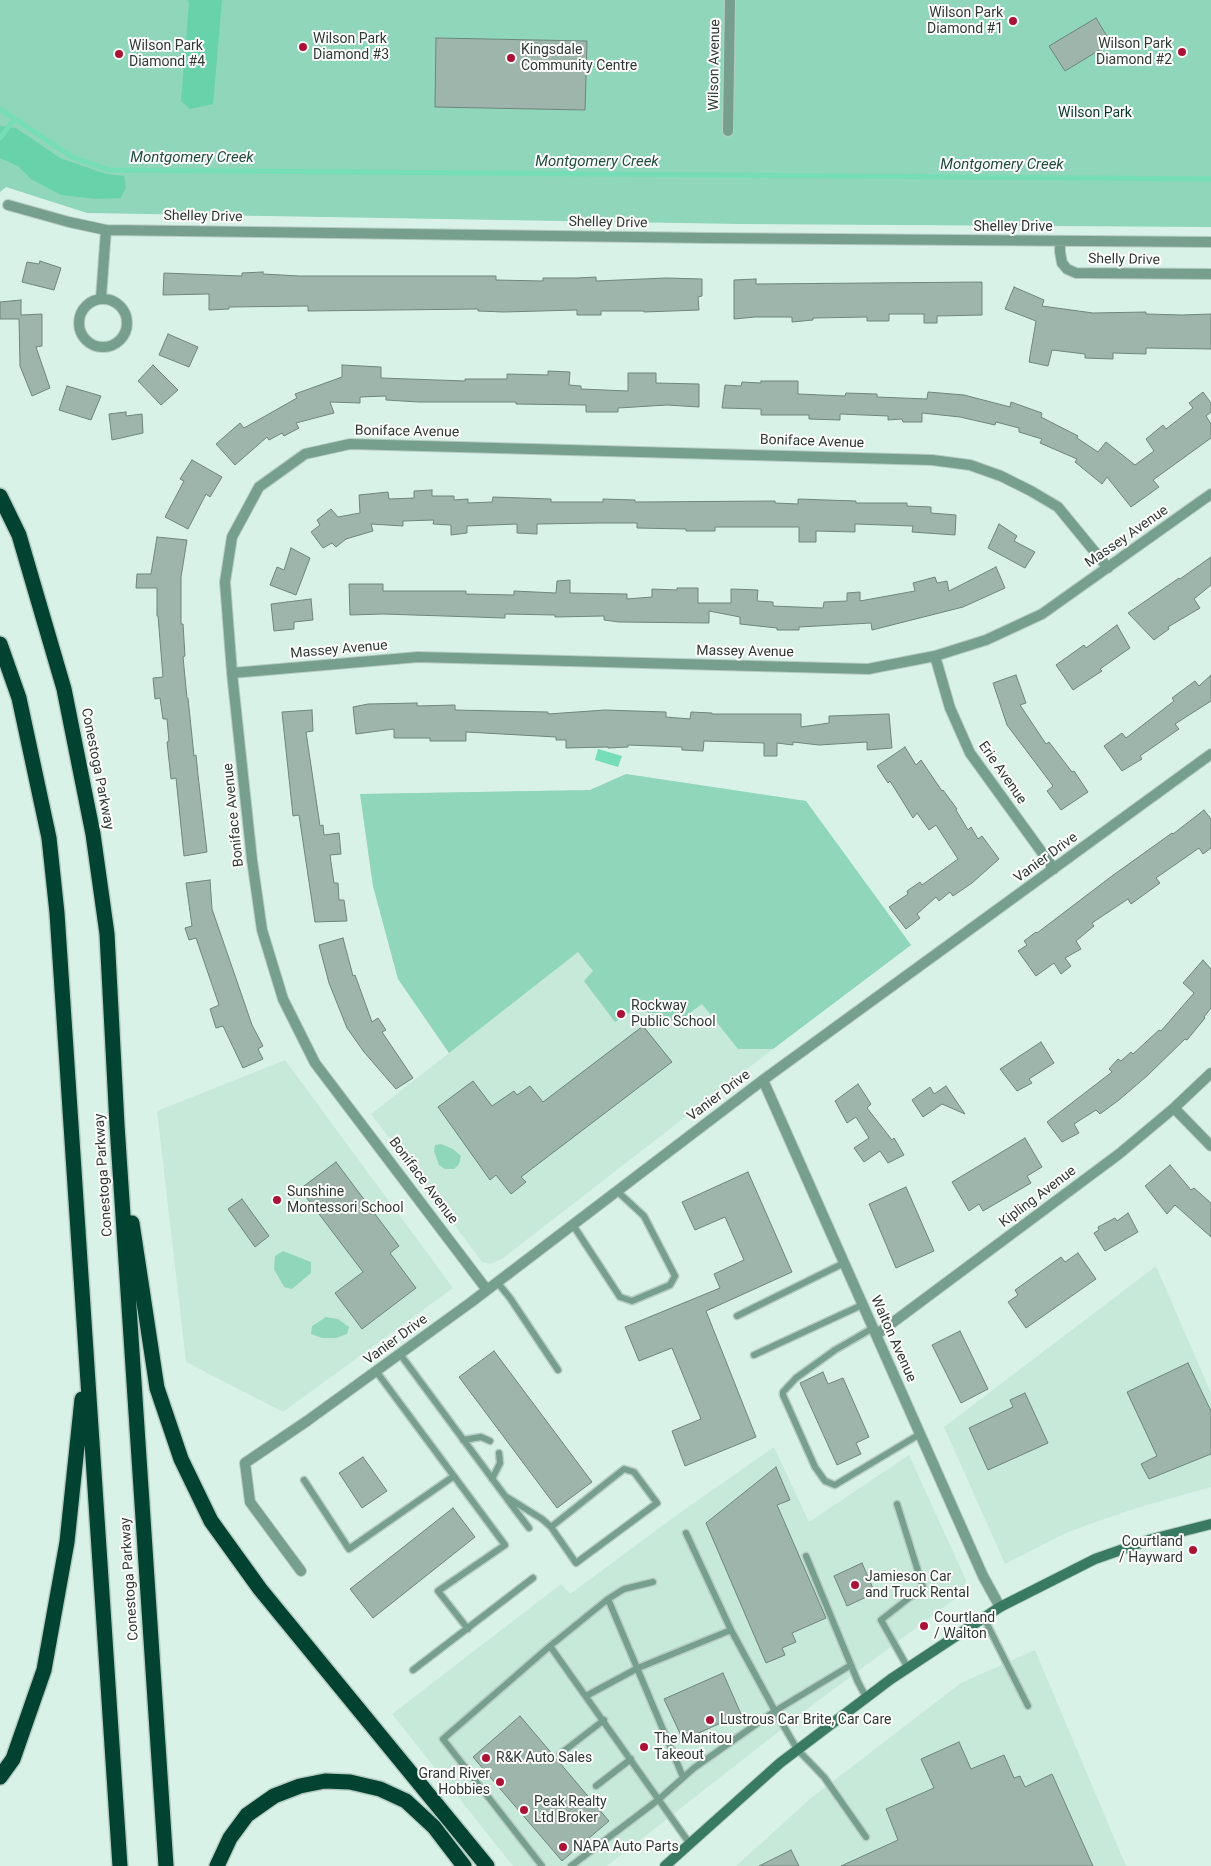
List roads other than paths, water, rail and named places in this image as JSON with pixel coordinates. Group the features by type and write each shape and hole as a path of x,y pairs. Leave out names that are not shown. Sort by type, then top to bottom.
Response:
{"highway":[{"name":"Conestoga Parkway","path":"0,496 19,535 64,688 93,834 107,934 117,1125 166,1866"},
{"name":"Conestoga Parkway","path":"0,644 19,698 49,838 57,923 120,1866"},
{"path":"117,1125 157,1388 181,1458 211,1520 260,1589 487,1866"},
{"path":"0,1777 13,1759 44,1670 67,1542 87,1358"},
{"path":"216,1866 230,1838 247,1815 274,1796 300,1786 325,1781 350,1782 380,1789 406,1801 434,1827 455,1859 464,1866"}],"main road":[{"path":"666,1866 780,1763 866,1697 984,1618 1095,1559 1152,1539 1211,1524"}],"street":[{"name":"Wilson Avenue","path":"728,131 730,0"},
{"name":"Shelley Drive","path":"8,205 106,230 1211,242"},
{"path":"101,298 106,230"},
{"name":"Shelly Drive","path":"1060,241 1062,263 1067,269 1076,273 1211,274"},
{"path":"101,298 110,299 123,309 127,325 125,333 120,340 113,345 105,347 90,344 84,339 78,325 79,317 87,304 101,298"},
{"name":"Boniface Avenue","path":"487,1290 314,1063 283,999 262,930 252,860 232,673 225,582 232,538 259,487 305,454 350,444 923,460 970,466 1001,476 1031,490 1058,507 1108,568"},
{"name":"Massey Avenue","path":"232,673 418,657 868,669 935,656 986,640 1042,614 1211,494"},
{"name":"Erie Avenue","path":"935,656 950,708 970,753 1054,869"},
{"name":"Vanier Drive","path":"301,1571 250,1502 245,1462 307,1421 400,1354 763,1080 1211,754"},
{"name":"Kipling Avenue","path":"874,1331 1119,1154 1174,1108 1211,1073"},
{"name":"Walton Avenue","path":"763,1080 987,1584 1000,1608"},
{"path":"1174,1108 1211,1146"}],"lane":[{"path":"573,1224 620,1297 632,1302 670,1285 675,1276 644,1216 617,1191"},
{"path":"737,1316 844,1263"},
{"path":"497,1282 510,1298 558,1370"},
{"path":"754,1355 862,1305"},
{"path":"874,1331 836,1350 796,1378 784,1392 783,1395 815,1467 825,1481 835,1485 920,1434"},
{"path":"400,1354 530,1528"},
{"path":"376,1370 505,1545 438,1591 468,1629"},
{"path":"463,1440 481,1437 490,1441"},
{"path":"492,1479 500,1463 499,1453"},
{"path":"505,1496 542,1519 551,1528 576,1564 657,1503 634,1472 624,1469 551,1528"},
{"path":"304,1480 349,1549 454,1476"},
{"path":"897,1504 923,1587 881,1620 908,1668"},
{"path":"686,1533 731,1630 797,1750 824,1777 866,1838"},
{"path":"806,1556 866,1697"},
{"path":"413,1670 533,1578"},
{"path":"542,1866 443,1739 550,1646 608,1600 624,1589 653,1582"},
{"path":"608,1600 683,1777"},
{"path":"984,1618 1028,1706"},
{"path":"586,1696 638,1668 731,1630"},
{"path":"550,1646 690,1844"},
{"path":"571,1866 658,1800 694,1768 775,1712 851,1665"},
{"path":"560,1754 604,1720"},
{"path":"596,1786 631,1758"}],"waterway":[{"name":"Montgomery Creek","path":"0,109 72,157 109,170 1211,179"},
{"path":"0,138 14,120"}],"place":[{"name":"Wilson Park Diamond #1","path":"1013,21"},
{"name":"Wilson Park Diamond #3","path":"303,47"},
{"name":"Wilson Park Diamond #2","path":"1182,52"},
{"name":"Wilson Park Diamond #4","path":"119,54"},
{"name":"Kingsdale Community Centre","path":"511,58"},
{"name":"Rockway Public School","path":"621,1014"},
{"name":"Sunshine Montessori School","path":"277,1200"},
{"name":"Courtland / Hayward","path":"1193,1550"},
{"name":"Jamieson Car and Truck Rental","path":"855,1585"},
{"name":"Courtland / Walton","path":"924,1626"},
{"name":"Lustrous Car Brite, Car Care","path":"710,1720"},
{"name":"The Manitou Takeout","path":"644,1747"},
{"name":"R&K Auto Sales","path":"486,1758"},
{"name":"Grand River Hobbies","path":"500,1782"},
{"name":"Peak Realty Ltd Broker","path":"524,1810"},
{"name":"NAPA Auto Parts","path":"563,1847"}],"park label":[{"name":"Wilson Park","path":"1095,113"}]}
